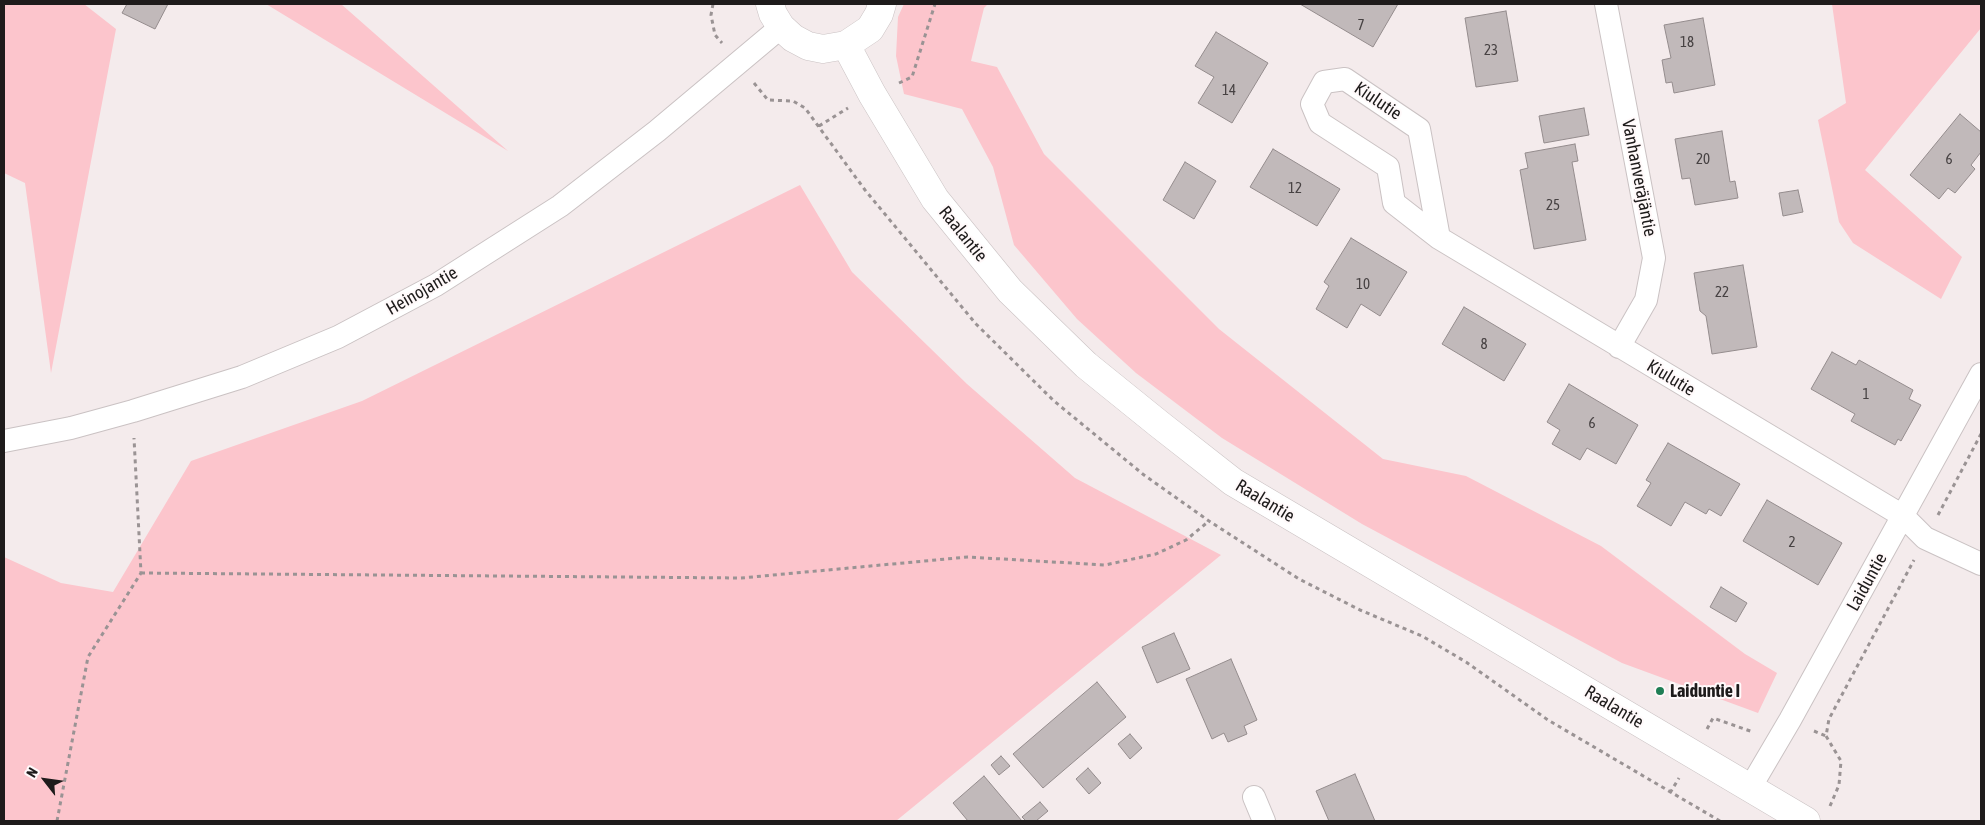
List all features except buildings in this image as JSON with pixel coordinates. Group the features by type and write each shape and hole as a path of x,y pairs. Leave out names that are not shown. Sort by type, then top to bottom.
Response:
{"street":[{"path":"776,16 793,38 808,46 823,49 846,45 870,29 879,14 882,4"},
{"name":"Vanhanveräjäntie","path":"1606,4 1654,258 1646,300 1619,347"},
{"name":"Heinojantie","path":"4,441 71,428 242,377 321,344 436,285 560,206 657,131 776,16"},
{"name":"Raalantie","path":"846,45 872,94 935,199 1010,291 1086,365 1233,482 1750,788 1817,814"},
{"name":"Kiulutie","path":"1438,238 1419,129 1345,79 1324,82 1312,104 1320,123 1388,167 1394,203 1438,238 1904,516 1925,538"},
{"name":"Laiduntie","path":"1750,788 1904,516 1981,374"},
{"path":"1925,538 1981,564"},
{"path":"1254,797 1264,821"}],"path":[{"path":"57,821 88,657 141,573 133,411"},
{"path":"1826,736 1829,719 1981,434"},
{"path":"141,573 741,578 968,557 1105,565 1156,554 1186,540 1209,521"},
{"path":"1670,792 1713,718 1753,732 1775,712 1826,736 1842,762 1839,785 1817,814"}],"shaded area":[{"path":"4,4 84,4 116,29 51,373 25,183 4,173"},
{"path":"266,4 341,4 508,151"},
{"path":"904,4 988,4 984,8 971,61 997,67 1044,154 1219,329 1383,459 1466,476 1601,546 1745,654 1777,673 1758,713 1622,663 1362,524 1222,438 1136,373 1077,319 1014,245 993,167 962,109 904,94 896,56 898,17"},
{"path":"1832,4 1981,4 1981,28 1865,170 1962,257 1941,299 1853,243 1839,222 1818,120 1846,103"},
{"path":"800,185 852,272 967,384 1075,478 1221,555 896,821 4,821 4,557 61,583 113,592 191,461 362,401"}],"place":[{"name":"Laiduntie I","path":"1660,691"}]}
